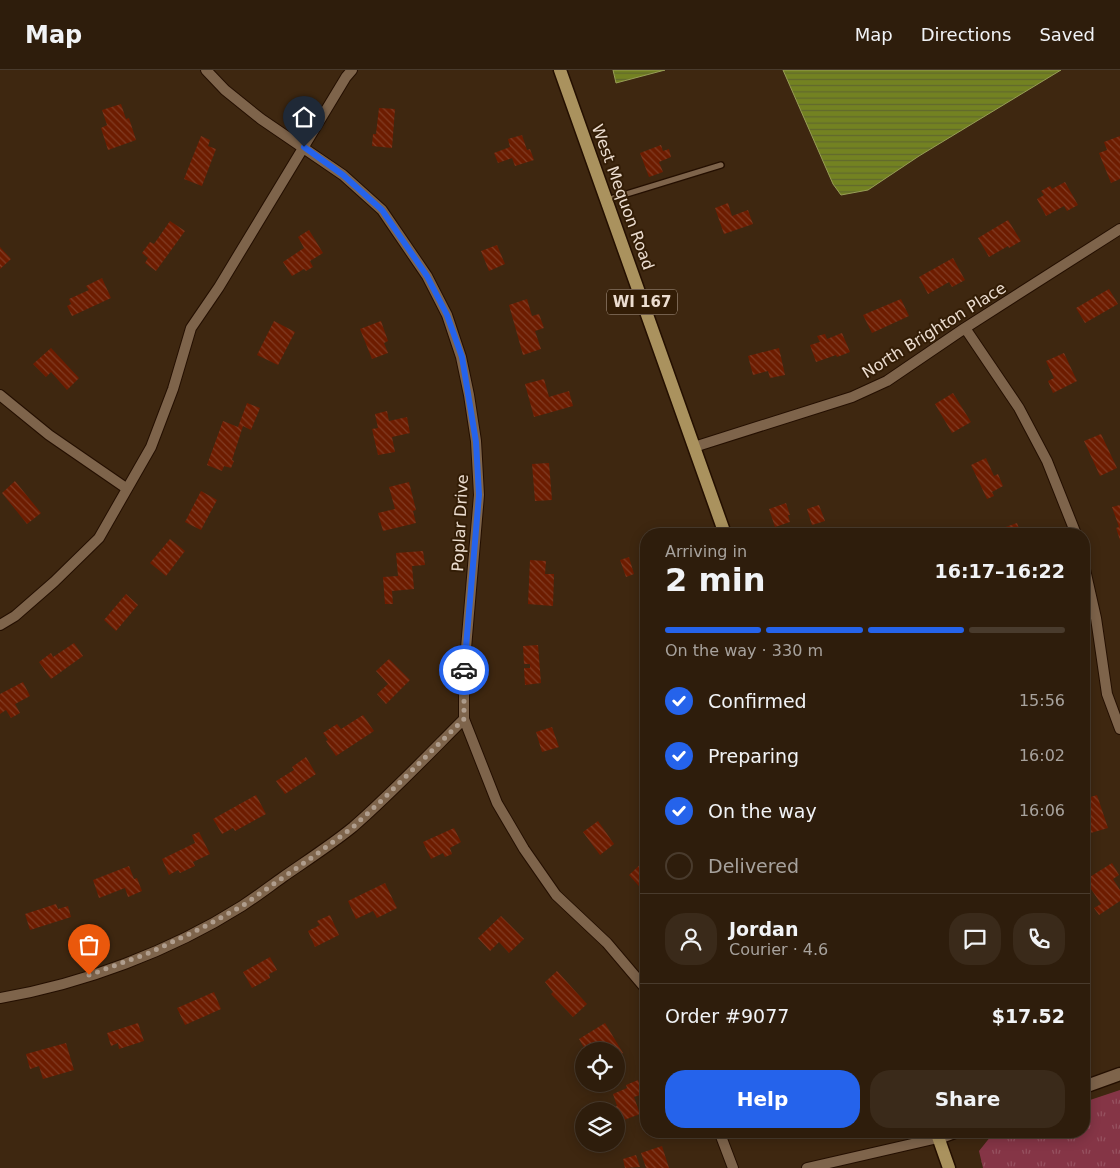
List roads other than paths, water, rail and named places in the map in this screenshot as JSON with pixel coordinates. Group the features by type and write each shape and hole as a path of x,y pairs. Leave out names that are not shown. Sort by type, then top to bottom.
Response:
{"main road":[{"name":"West Mequon Road","path":"560,70 723,528"},
{"path":"938,1138 949,1168"}],"street":[{"name":"Poplar Drive","path":"206,70 225,90 260,119 343,175 382,210 427,276 447,315 462,357 476,442 479,495 464,672 464,719 497,804 524,849 556,895 607,943 640,982"},
{"path":"0,625 14,616 54,582 99,538 150,447 173,389 191,328 352,70"},
{"name":"North Brighton Place","path":"694,447 852,397 888,381 965,328 1120,228"},
{"path":"965,328 1019,408 1047,461 1074,528"},
{"path":"0,395 49,435 126,488"},
{"path":"1090,592 1096,618 1107,694 1120,729"},
{"path":"0,998 70,982 149,953 202,928 242,906 352,828 464,719"},
{"path":"1090,1085 1120,1074"},
{"path":"722,1138 734,1168"},
{"path":"807,1168 922,1138"}],"lane":[{"path":"606,200 721,165"}]}
